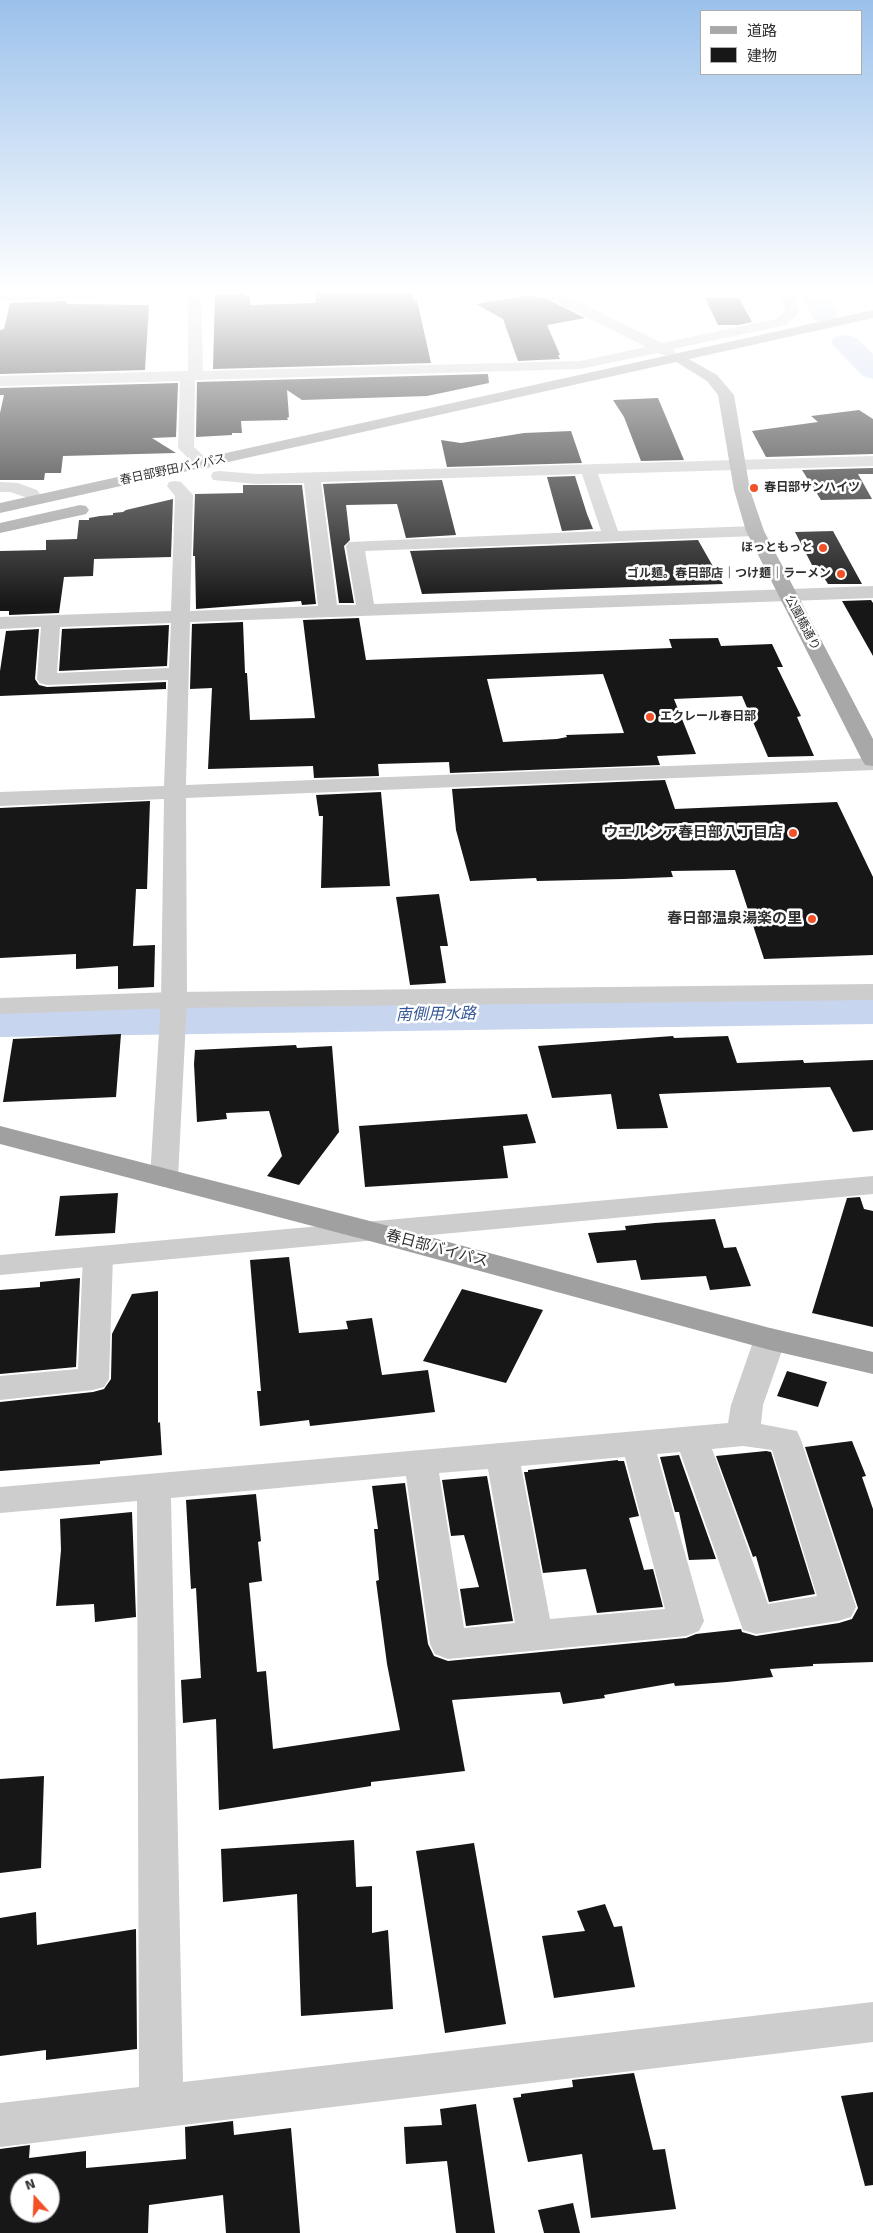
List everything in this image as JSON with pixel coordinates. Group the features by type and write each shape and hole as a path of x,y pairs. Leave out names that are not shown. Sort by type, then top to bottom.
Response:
{"highway":[{"name":"春日部野田バイパス","path":"0,508 186,479 533,397"},
{"name":"春日部野田バイパス","path":"0,519 404,429 536,397"},
{"path":"0,500 31,494 219,476 404,429"},
{"path":"0,528 93,506"},
{"name":"春日部バイパス","path":"0,1135 366,1230 770,1339 873,1363"}],"main road":[{"name":"公園橋通り","path":"726,397 746,508 755,531 873,762"}],"street":[{"path":"164,1178 173,1014 174,792 182,616 184,495 190,397"},
{"path":"219,476 256,479 312,478 873,461"},
{"path":"588,469 611,536"},
{"path":"312,478 328,611"},
{"path":"0,487 12,487 31,494"},
{"path":"366,610 354,546 755,531"},
{"path":"0,623 873,592"},
{"path":"51,621 47,679 179,674"},
{"path":"0,799 873,762"},
{"path":"0,1006 173,1014 873,992"},
{"path":"0,1265 873,1185"},
{"path":"0,1388 93,1379 98,1256"},
{"path":"743,1434 747,1405 770,1339"},
{"path":"0,1500 421,1462 692,1438 743,1434 785,1440 838,1607 756,1620 692,1438"},
{"path":"421,1462 448,1644 686,1621 638,1443"},
{"path":"502,1455 535,1636"},
{"path":"154,1486 161,2106"},
{"path":"0,2124 873,2022"}],"building":[{"path":"4,397 177,397 176,437 152,438 176,453 63,456 61,473 45,473 44,480 0,480 0,413"},
{"path":"197,397 288,397 288,420 241,421 242,433 196,437"},
{"path":"298,397 389,397 302,400"},
{"path":"658,398 684,460 641,461 624,417 613,400"},
{"path":"859,410 873,419 873,454 766,457 752,431 818,422 811,416"},
{"path":"571,431 582,463 447,467 441,440 461,443 524,433"},
{"path":"873,468 873,474 858,474 872,499 821,500 802,470"},
{"path":"575,476 593,529 562,531 547,477"},
{"path":"442,480 456,535 406,538 397,504 346,505 350,540 344,546 354,603 339,603 323,484"},
{"path":"243,485 302,485 316,604 302,605 301,601 196,609 195,556 193,556 195,494 243,493"},
{"path":"173,499 171,557 94,559 93,576 64,577 59,613 9,615 9,611 0,611 0,551 46,550 46,540 77,539 79,520 113,515 113,513"},
{"name":"ほっともっと","path":"833,531 862,584 828,584 816,565 812,565 795,532"},
{"path":"698,540 723,584 422,594 410,551"},
{"path":"871,600 873,603 873,656 842,601"},
{"path":"359,618 366,660 672,648 669,639 718,638 721,646 772,644 783,667 777,667 801,716 797,717 814,756 768,757 742,696 674,699 696,754 657,756 660,765 450,773 449,762 378,764 379,776 314,778 313,766 208,769 212,688 190,689 192,624 243,622 245,673 247,673 250,720 315,718 303,620","holes":["603,674 624,733 566,735 567,737 557,739 503,742 487,679"]},
{"path":"169,625 167,666 59,671 62,629"},
{"path":"39,629 35,679 39,685 47,687 166,682 166,689 0,696 0,671 6,631"},
{"path":"665,780 675,809 837,802 873,877 873,955 764,959 735,870 671,871 673,877 537,881 536,878 470,881 456,830 452,789"},
{"path":"381,792 390,886 321,888 323,816 319,816 316,795"},
{"path":"150,801 147,889 136,889 133,946 155,945 154,987 118,989 118,966 76,969 76,954 0,958 0,808"},
{"path":"439,894 448,946 440,946 446,983 410,985 396,897"},
{"path":"121,1034 116,1097 3,1102 13,1039"},
{"path":"673,1036 674,1038 728,1036 737,1063 803,1060 804,1063 873,1060 873,1130 853,1132 830,1087 659,1094 668,1128 617,1129 611,1094 552,1098 538,1046"},
{"path":"296,1045 297,1048 332,1046 339,1132 299,1185 267,1176 282,1156 269,1111 226,1113 227,1119 197,1122 194,1064 195,1050"},
{"path":"527,1114 536,1143 503,1146 508,1178 365,1187 359,1126"},
{"path":"118,1193 115,1233 55,1236 60,1196"},
{"path":"860,1197 864,1209 873,1211 873,1327 812,1313 847,1198"},
{"path":"715,1219 724,1248 736,1247 751,1286 710,1290 706,1276 641,1280 636,1260 597,1263 588,1233 626,1230 625,1226"},
{"path":"289,1257 299,1333 348,1329 346,1321 372,1318 382,1375 428,1370 435,1412 310,1426 309,1420 260,1426 257,1391 261,1391 250,1260"},
{"path":"80,1278 76,1367 0,1374 0,1290 40,1287 40,1282"},
{"path":"462,1289 543,1310 506,1383 423,1361"},
{"path":"158,1291 158,1423 160,1422 162,1455 100,1461 100,1464 0,1471 0,1402 93,1392 104,1389 111,1379 112,1334 132,1294"},
{"path":"787,1371 827,1382 818,1407 777,1396"},
{"path":"852,1441 866,1476 862,1477 873,1509 873,1662 813,1664 813,1666 770,1669 773,1677 675,1686 674,1683 604,1695 605,1698 563,1704 560,1692 452,1700 465,1771 371,1782 371,1786 219,1810 216,1719 183,1723 181,1680 201,1678 196,1588 191,1589 186,1500 256,1494 261,1541 258,1542 262,1581 249,1583 257,1672 266,1671 273,1749 400,1730 387,1664 376,1581 379,1580 374,1529 378,1529 372,1486 405,1483 428,1644 434,1656 448,1661 686,1638 696,1634 741,1629 742,1632 756,1636 839,1623 852,1619 858,1608 805,1447"},
{"path":"771,1452 815,1594 769,1602 756,1556 753,1557 716,1456"},
{"path":"679,1455 716,1559 689,1560 679,1512 675,1512 660,1457"},
{"path":"618,1460 624,1461 639,1516 629,1518 644,1570 653,1569 663,1607 597,1613 586,1569 543,1573 524,1472"},
{"path":"487,1476 513,1621 466,1626 460,1589 479,1587 464,1535 451,1536 442,1480"},
{"path":"132,1512 136,1617 95,1622 94,1604 56,1606 61,1550 60,1519"},
{"path":"44,1776 41,1868 0,1873 0,1779"},
{"path":"354,1840 356,1887 372,1886 372,1933 388,1930 393,2009 301,2016 297,1894 223,1902 221,1849"},
{"path":"474,1843 506,2024 445,2033 416,1851"},
{"path":"605,1904 614,1927 622,1926 635,1987 554,1998 542,1936 585,1931 577,1911"},
{"path":"36,1912 37,1945 136,1929 137,2049 46,2060 46,2050 0,2056 0,1918"},
{"path":"634,2073 653,2150 665,2149 676,2209 591,2218 582,2154 528,2162 513,2098 521,2097 521,2094 573,2087 572,2080"},
{"path":"873,2092 873,2185 865,2186 841,2096"},
{"path":"476,2104 495,2233 456,2233 447,2161 406,2164 404,2127 442,2125 440,2109"},
{"path":"233,2121 234,2135 291,2128 300,2233 226,2233 223,2195 149,2205 148,2233 0,2233 0,2149 30,2145 29,2158 86,2151 86,2168 186,2159 185,2127"},
{"path":"573,2203 580,2233 544,2233 538,2210"}],"waterway":[{"name":"南側用水路","path":"0,1022 873,1009"}],"place":[{"name":"春日部サンハイツ","path":"754,488"},
{"name":"ほっともっと","path":"823,548"},
{"name":"ゴル麺。春日部店｜つけ麺｜ラーメン","path":"841,574"},
{"name":"エクレール春日部","path":"650,717"},
{"name":"ウエルシア春日部八丁目店","path":"793,833"},
{"name":"春日部温泉湯楽の里","path":"812,919"}]}
